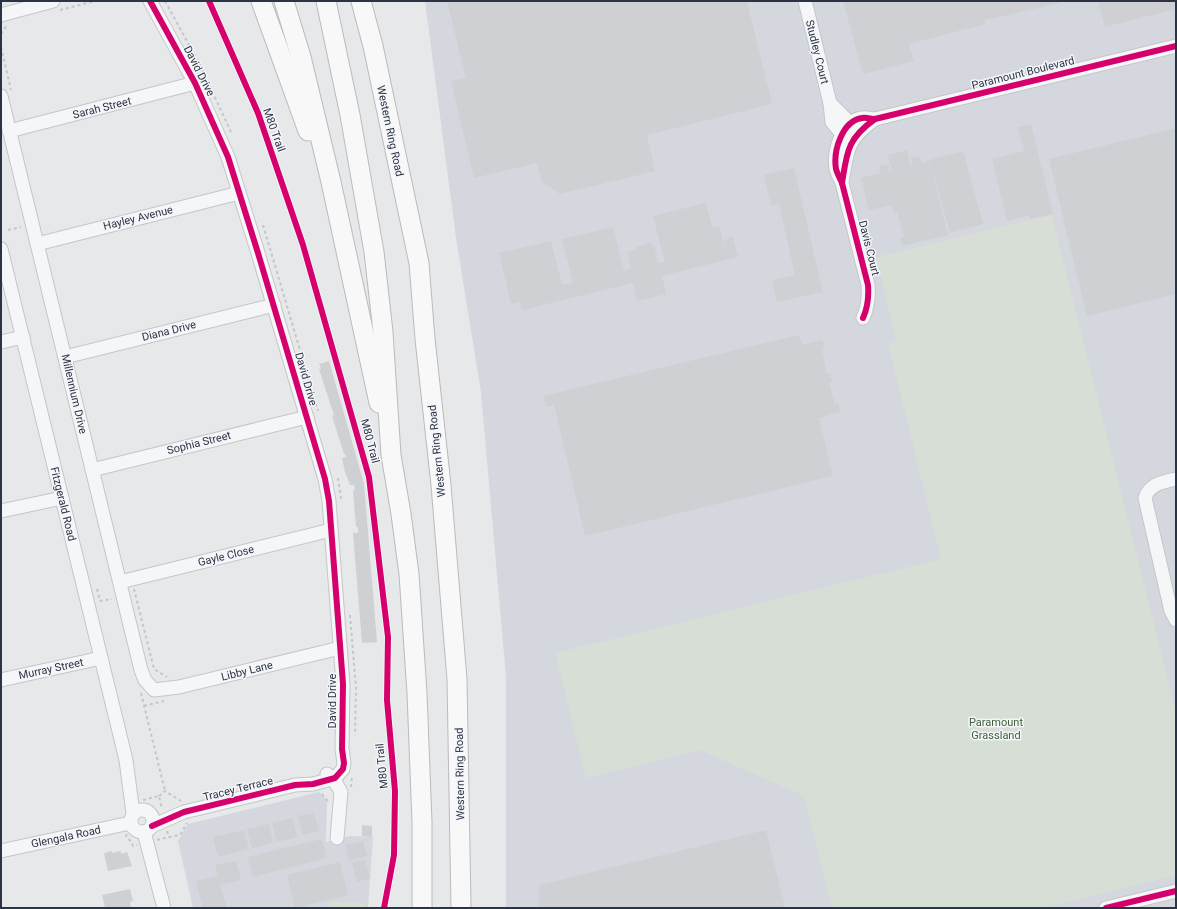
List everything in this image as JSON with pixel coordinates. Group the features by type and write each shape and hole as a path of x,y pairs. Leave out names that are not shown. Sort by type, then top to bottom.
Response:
{"highway":[{"path":"261,1 308,131 326,159"},
{"path":"284,1 301,56 326,159 391,455 401,514 409,574 417,685 422,822 422,908"},
{"path":"326,1 358,157 374,252 387,382 391,455"},
{"name":"Western Ring Road","path":"361,1 373,46 419,263 425,338 441,485 457,679 461,908"},
{"path":"372,1 373,46"}],"street":[{"path":"1,15 54,1"},
{"name":"David Drive","path":"150,1 195,84 222,144 274,305 325,478 331,530 343,699 342,748 337,763 331,771 330,778"},
{"name":"Studley Court","path":"805,1 830,103 841,113 847,132"},
{"name":"Paramount Boulevard","path":"847,132 875,119 1176,46"},
{"name":"Sarah Street","path":"9,131 195,84"},
{"name":"Millennium Drive","path":"7,96 9,131 92,470 126,581 141,670 145,680 154,690"},
{"name":"Davis Court","path":"847,132 836,159 836,169 842,183 868,285 869,299 867,310 863,318"},
{"name":"Hayley Avenue","path":"37,244 239,193"},
{"name":"Fitzgerald Road","path":"1,249 126,760 148,820 164,908"},
{"name":"Diana Drive","path":"65,357 274,305"},
{"path":"1,342 23,337"},
{"name":"Sophia Street","path":"92,470 307,417"},
{"path":"1176,478 1153,486 1147,491 1145,498 1171,611 1176,620"},
{"path":"1,511 62,498"},
{"name":"Gayle Close","path":"126,581 331,530"},
{"name":"Libby Lane","path":"154,690 179,687 340,648"},
{"name":"Murray Street","path":"1,680 101,658"},
{"name":"Fitzgerald Road","path":"126,760 132,818"},
{"path":"330,778 339,800 337,838"},
{"name":"Tracey Terrace","path":"148,820 330,778"},
{"name":"Glengala Road","path":"1,852 132,818 140,809 148,820"},
{"path":"132,818 137,831 148,820"},
{"path":"1106,908 1176,891"}],"path":[{"path":"1,47 7,96"},
{"path":"126,581 154,669 170,678"},
{"path":"144,706 167,701"}],"shaded area":[{"path":"425,1 1176,1 1176,908 506,908 506,677 481,392 456,238"},
{"path":"319,792 327,800 326,842 350,836 373,837 368,908 193,908 178,841 188,824"}],"green space":[{"name":"Paramount Grassland","path":"1052,215 1176,711 1176,875 1043,908 832,908 804,796 700,750 586,778 555,653 941,559 888,344 896,339 876,257"},
{"path":"329,901 365,903 364,908 328,908"}],"building":[{"path":"447,1 747,1 772,104 647,135 655,171 560,194 542,182 537,163 474,178 451,81 466,78"},
{"path":"843,1 1059,1 1060,3 985,20 985,24 909,44 914,61 863,74"},
{"path":"1098,1 1175,1 1176,9 1105,27"},
{"path":"1031,124 1053,214 1030,219 1029,215 1007,221 992,159 1024,151 1018,127"},
{"path":"1176,128 1176,294 1087,316 1049,159"},
{"path":"907,150 911,166 913,165 911,158 920,156 922,163 930,161 948,235 902,246 900,238 904,237 897,212 894,213 892,205 869,210 861,178 881,173 879,166 888,164 890,171 892,171 888,155"},
{"path":"963,151 983,224 950,233 930,160"},
{"path":"794,168 823,292 777,302 772,280 795,275 779,204 771,206 764,175"},
{"path":"706,203 712,227 719,226 724,246 726,246 724,240 733,237 738,257 662,276 666,294 637,301 633,283 522,310 520,302 511,304 499,253 551,241 562,285 573,283 562,239 613,227 624,271 631,269 627,252 636,250 636,247 651,243 652,246 654,245 658,263 665,262 653,216"},
{"path":"799,335 802,345 822,340 825,349 822,350 827,374 830,373 833,382 829,383 835,404 838,403 840,412 819,418 833,476 585,536 554,405 546,407 543,396"},
{"path":"329,361 364,484 377,642 362,643 353,533 358,533 358,527 356,527 353,490 355,490 354,485 350,485 345,472 342,458 346,457 332,416 334,415 319,369 321,369 319,364"},
{"path":"314,813 319,831 303,835 298,816"},
{"path":"293,818 297,837 277,842 272,823"},
{"path":"269,824 273,843 252,848 247,829"},
{"path":"362,825 372,826 372,837 362,836"},
{"path":"244,830 249,849 218,857 213,837"},
{"path":"766,830 785,908 539,908 539,885"},
{"path":"322,839 327,858 253,877 248,857"},
{"path":"363,841 367,856 349,860 346,845"},
{"path":"112,851 112,853 121,851 121,854 127,852 132,866 108,871 104,853"},
{"path":"365,860 370,878 357,882 352,863"},
{"path":"236,861 241,880 220,885 227,908 203,908 196,881 218,876 215,865"},
{"path":"340,862 348,895 295,908 287,875"},
{"path":"130,889 133,901 130,902 131,908 105,908 102,895"}],"cycle path":[{"path":"150,1 195,83 228,157 325,479 329,501 343,684 342,749 344,763 343,769 335,778 313,784 295,785 184,812 152,826"},
{"name":"M80 Trail","path":"209,1 258,113 303,245 369,477 388,637 387,700 395,791 394,855 384,908"},
{"path":"863,318 868,302 868,285 842,183 836,169 835,162 840,138 849,125 855,120 862,118 875,119 1176,46"},
{"path":"842,183 845,163 850,147 859,133 875,119"},
{"path":"1106,908 1176,891"}]}
